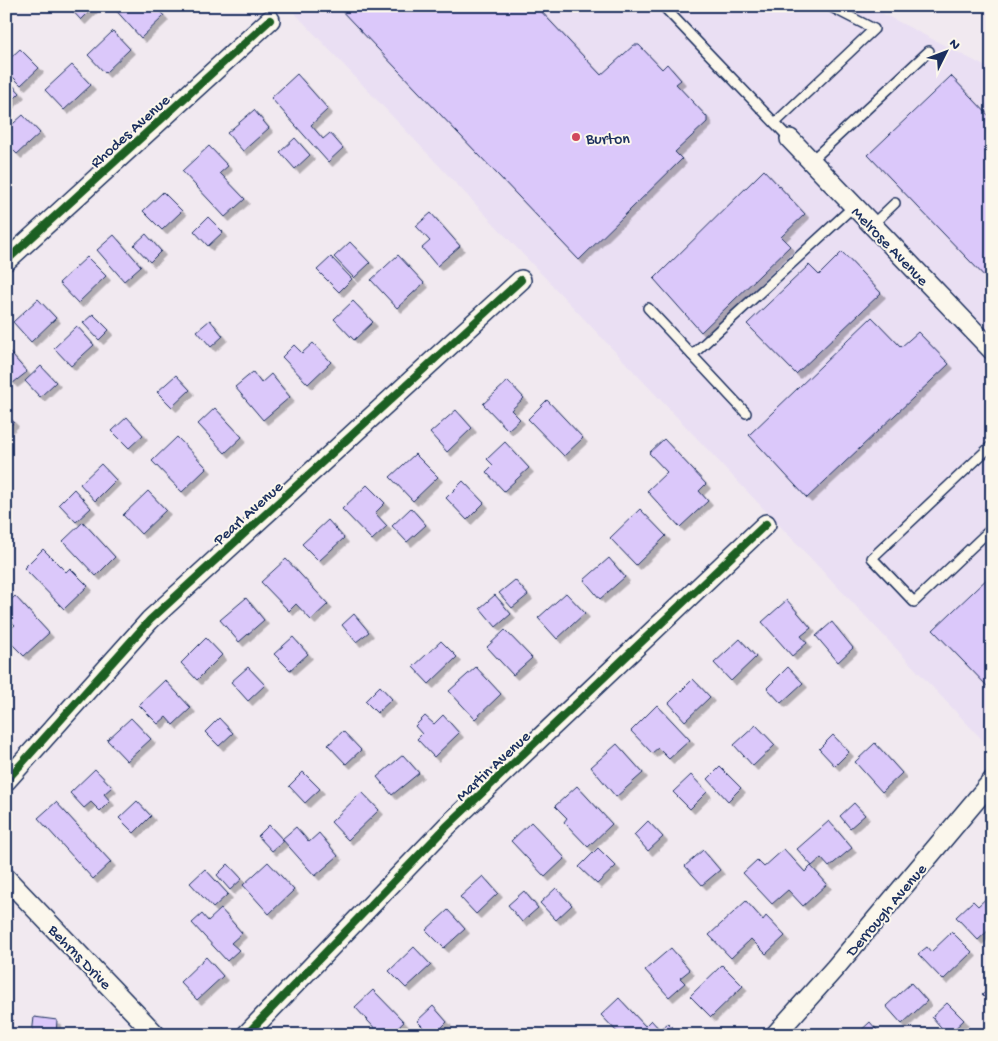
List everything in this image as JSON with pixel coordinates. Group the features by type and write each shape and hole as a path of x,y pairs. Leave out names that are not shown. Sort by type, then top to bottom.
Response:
{"street":[{"name":"Rhodes Avenue","path":"6,260 270,20"},
{"name":"Melrose Avenue","path":"790,140 992,350"},
{"name":"Pearl Avenue","path":"6,781 150,620 521,280"},
{"name":"Martin Avenue","path":"254,1033 446,827 766,524"},
{"name":"Derrough Avenue","path":"775,1035 835,968 992,781"},
{"name":"Behrns Drive","path":"6,878 156,1035"}],"lane":[{"path":"663,6 790,140"},
{"path":"775,123 874,29 828,6"},
{"path":"811,161 929,51"},
{"path":"872,225 895,203"},
{"path":"692,356 854,206"},
{"path":"648,308 746,413"},
{"path":"992,446 872,558 914,602 992,528"}],"shaded area":[{"path":"288,6 868,6 992,70 992,750"}],"building":[{"path":"68,6 95,6 81,20"},
{"path":"112,6 155,6 164,16 141,38"},
{"name":"Burton","path":"337,6 536,6 601,75 634,45 639,45 662,69 667,64 681,80 676,84 707,117 707,122 675,152 682,159 579,260"},
{"path":"113,31 130,49 105,73 88,55"},
{"path":"20,49 39,68 21,85 6,70 6,62"},
{"path":"72,65 91,85 64,110 45,90"},
{"path":"297,74 328,109 311,125 323,139 330,133 343,148 328,162 271,98"},
{"path":"951,76 992,119 992,284 868,155"},
{"path":"6,78 20,93 6,107"},
{"path":"254,110 269,128 243,151 227,133"},
{"path":"23,115 40,133 17,154 6,143 6,130"},
{"path":"295,138 310,155 295,169 280,152"},
{"path":"209,146 228,166 220,173 245,199 225,217 182,171"},
{"path":"764,170 805,214 781,237 790,246 701,332 654,279"},
{"path":"163,192 182,211 162,230 143,211"},
{"path":"431,213 460,246 437,266 422,248 430,241 416,226"},
{"path":"208,217 223,232 208,246 194,231"},
{"path":"146,234 161,251 150,262 134,245"},
{"path":"114,235 141,266 124,281 97,250"},
{"path":"350,242 370,263 354,278 334,257"},
{"path":"842,252 881,293 796,374 747,324 809,265 819,275"},
{"path":"398,255 424,283 397,308 371,280"},
{"path":"87,257 106,276 78,303 59,283"},
{"path":"331,257 352,279 339,292 317,270"},
{"path":"38,299 56,318 31,342 13,322"},
{"path":"353,301 373,322 354,340 334,319"},
{"path":"93,314 109,330 99,340 83,323"},
{"path":"872,317 901,347 918,332 949,364 807,498 749,435"},
{"path":"210,320 223,336 211,347 197,331"},
{"path":"77,326 94,345 71,366 54,348"},
{"path":"313,343 331,362 308,384 282,357 294,345 302,353"},
{"path":"6,348 27,372 13,383 6,375"},
{"path":"41,366 56,382 40,397 25,381"},
{"path":"253,372 261,383 271,374 290,397 263,420 235,387"},
{"path":"176,375 190,390 172,407 157,392"},
{"path":"508,381 524,398 511,410 520,419 508,430 483,404"},
{"path":"547,400 583,438 564,456 528,419"},
{"path":"215,408 242,437 225,453 198,424"},
{"path":"456,410 472,428 447,452 430,433"},
{"path":"6,414 14,422 6,430"},
{"path":"127,417 143,435 129,448 112,431"},
{"path":"177,437 207,468 182,492 152,461"},
{"path":"664,439 706,484 699,491 708,501 680,527 647,491 667,472 649,453"},
{"path":"505,442 529,468 504,491 486,472 493,465 487,459"},
{"path":"415,454 438,477 413,501 390,477"},
{"path":"101,464 116,480 95,501 80,484"},
{"path":"463,481 484,503 467,520 446,498"},
{"path":"367,485 385,503 375,513 387,526 372,540 342,509"},
{"path":"74,489 91,508 76,522 59,504"},
{"path":"148,491 166,510 141,534 123,515"},
{"path":"411,508 426,525 407,542 392,526"},
{"path":"640,509 666,536 636,565 610,538"},
{"path":"328,520 344,538 319,561 302,544"},
{"path":"83,522 115,557 96,576 63,541"},
{"path":"43,549 66,572 70,568 88,586 64,609 24,568"},
{"path":"609,558 625,577 600,599 584,580"},
{"path":"286,559 328,604 311,620 296,604 289,611 261,582"},
{"path":"992,574 992,691 933,630"},
{"path":"515,580 528,595 512,608 499,593"},
{"path":"566,593 585,613 557,639 538,618"},
{"path":"495,595 511,614 496,627 480,608"},
{"path":"15,596 49,633 24,656 6,638 6,633 15,625 6,616 6,605"},
{"path":"246,598 264,620 239,642 220,620"},
{"path":"787,600 811,628 801,636 807,643 792,656 762,622"},
{"path":"354,614 369,632 356,642 342,625"},
{"path":"832,622 853,648 838,662 816,636"},
{"path":"505,630 532,658 513,675 487,647"},
{"path":"293,637 308,654 290,670 274,654"},
{"path":"206,638 222,655 197,680 181,663"},
{"path":"740,639 756,657 731,681 714,663"},
{"path":"441,641 457,657 429,684 413,667"},
{"path":"248,667 265,685 248,701 231,682"},
{"path":"476,667 501,694 475,719 449,691"},
{"path":"788,667 803,683 781,703 767,688"},
{"path":"693,679 710,697 685,721 669,703"},
{"path":"165,680 191,708 173,725 166,717 158,724 139,705"},
{"path":"380,686 392,699 377,713 365,701"},
{"path":"657,705 690,740 669,759 658,748 652,753 631,731"},
{"path":"443,715 459,733 434,757 417,739 422,734 415,726 425,716 434,724"},
{"path":"131,718 151,739 127,761 107,740"},
{"path":"219,718 233,733 219,746 205,732"},
{"path":"756,725 775,745 753,766 734,745"},
{"path":"343,731 361,750 346,764 328,745"},
{"path":"833,735 849,752 835,766 819,749"},
{"path":"875,743 902,773 882,792 855,762"},
{"path":"617,744 643,773 616,797 591,767"},
{"path":"403,755 419,773 392,795 377,777"},
{"path":"720,767 741,788 728,801 708,779"},
{"path":"95,769 112,787 104,794 110,801 100,811 91,802 84,808 70,793"},
{"path":"303,772 320,789 305,803 289,786"},
{"path":"691,775 707,792 690,809 673,792"},
{"path":"577,786 612,824 588,847 564,822 567,818 555,806"},
{"path":"362,792 379,810 348,840 331,822"},
{"path":"137,801 151,816 134,833 119,818"},
{"path":"56,802 111,862 93,879 38,818"},
{"path":"854,803 865,815 850,828 840,816"},
{"path":"648,821 663,837 648,851 634,835"},
{"path":"829,821 852,848 829,867 821,858 812,866 797,849"},
{"path":"531,822 565,858 545,877 511,841"},
{"path":"269,825 284,841 272,851 258,836"},
{"path":"296,827 309,842 319,833 338,856 315,876 282,839"},
{"path":"598,848 616,866 597,884 579,867"},
{"path":"784,849 805,872 811,866 827,884 803,906 788,890 772,904 743,873 757,860 764,867"},
{"path":"703,850 720,870 702,885 685,866"},
{"path":"268,862 294,890 269,914 243,885"},
{"path":"228,864 242,879 230,890 217,875"},
{"path":"205,869 228,894 213,908 190,883"},
{"path":"483,876 498,893 476,914 460,897"},
{"path":"556,888 572,905 556,920 540,903"},
{"path":"524,891 538,908 522,922 508,905"},
{"path":"992,893 992,927 978,940 956,917 973,901 978,906"},
{"path":"746,901 763,920 766,916 785,936 766,954 751,939 731,958 709,935"},
{"path":"221,909 242,933 231,943 239,950 227,961 192,923 202,914 208,921"},
{"path":"448,910 465,929 444,948 426,930"},
{"path":"952,932 972,952 943,980 918,954 927,947 931,952"},
{"path":"414,947 431,965 406,988 389,971"},
{"path":"671,948 690,970 680,978 685,983 669,997 645,970"},
{"path":"206,957 223,976 197,1000 180,982"},
{"path":"722,965 743,986 711,1017 690,996"},
{"path":"911,983 927,1001 902,1024 886,1006"},
{"path":"992,986 992,1005 982,995"},
{"path":"373,990 404,1022 390,1035 381,1035 355,1007"},
{"path":"619,998 645,1026 651,1020 660,1030 668,1023 679,1035 631,1035 628,1032 625,1035 620,1035 601,1015"},
{"path":"947,1003 964,1020 948,1035 932,1017"},
{"path":"433,1006 447,1022 434,1035 431,1035 417,1021"},
{"path":"34,1017 57,1020 56,1035 32,1035"},
{"path":"870,1022 881,1035 856,1035"}],"cycle path":[{"path":"6,261 270,20"},
{"path":"6,781 150,620 521,280"},
{"path":"246,1035 446,827 766,524"}],"place":[{"name":"Burton","path":"576,137"}]}
